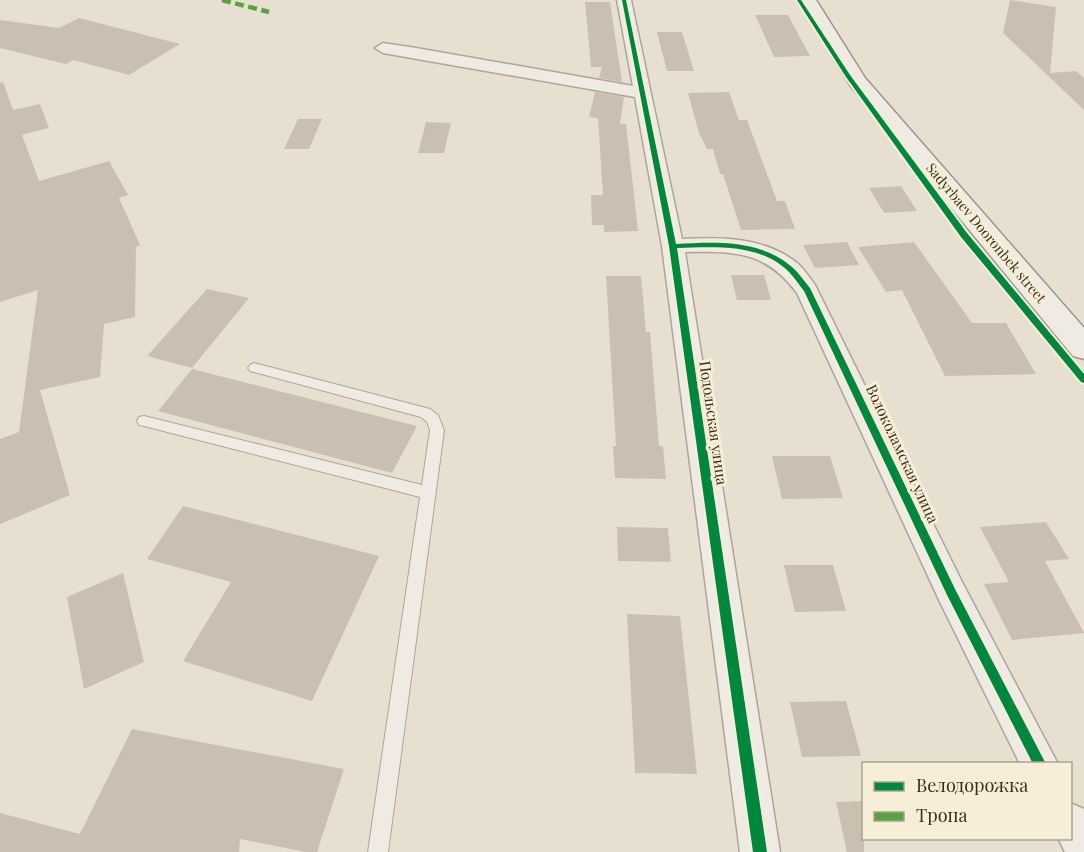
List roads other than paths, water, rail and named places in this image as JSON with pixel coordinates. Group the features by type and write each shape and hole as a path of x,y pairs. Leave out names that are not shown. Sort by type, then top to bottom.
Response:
{"main road":[{"name":"Sadyrbaev Dooronbek street","path":"807,0 857,81 971,218 1084,348"}],"street":[{"name":"Подольская улица","path":"624,0 673,246 760,852"},
{"path":"383,48 441,56 573,83 642,93"},
{"name":"Волоколамская улица","path":"673,246 740,247 768,254 789,268 807,290 951,592 1039,762"},
{"path":"1072,824 1084,848"}],"lane":[{"path":"254,368 425,413 433,419 437,430 378,852"},
{"path":"144,421 429,493"}]}
